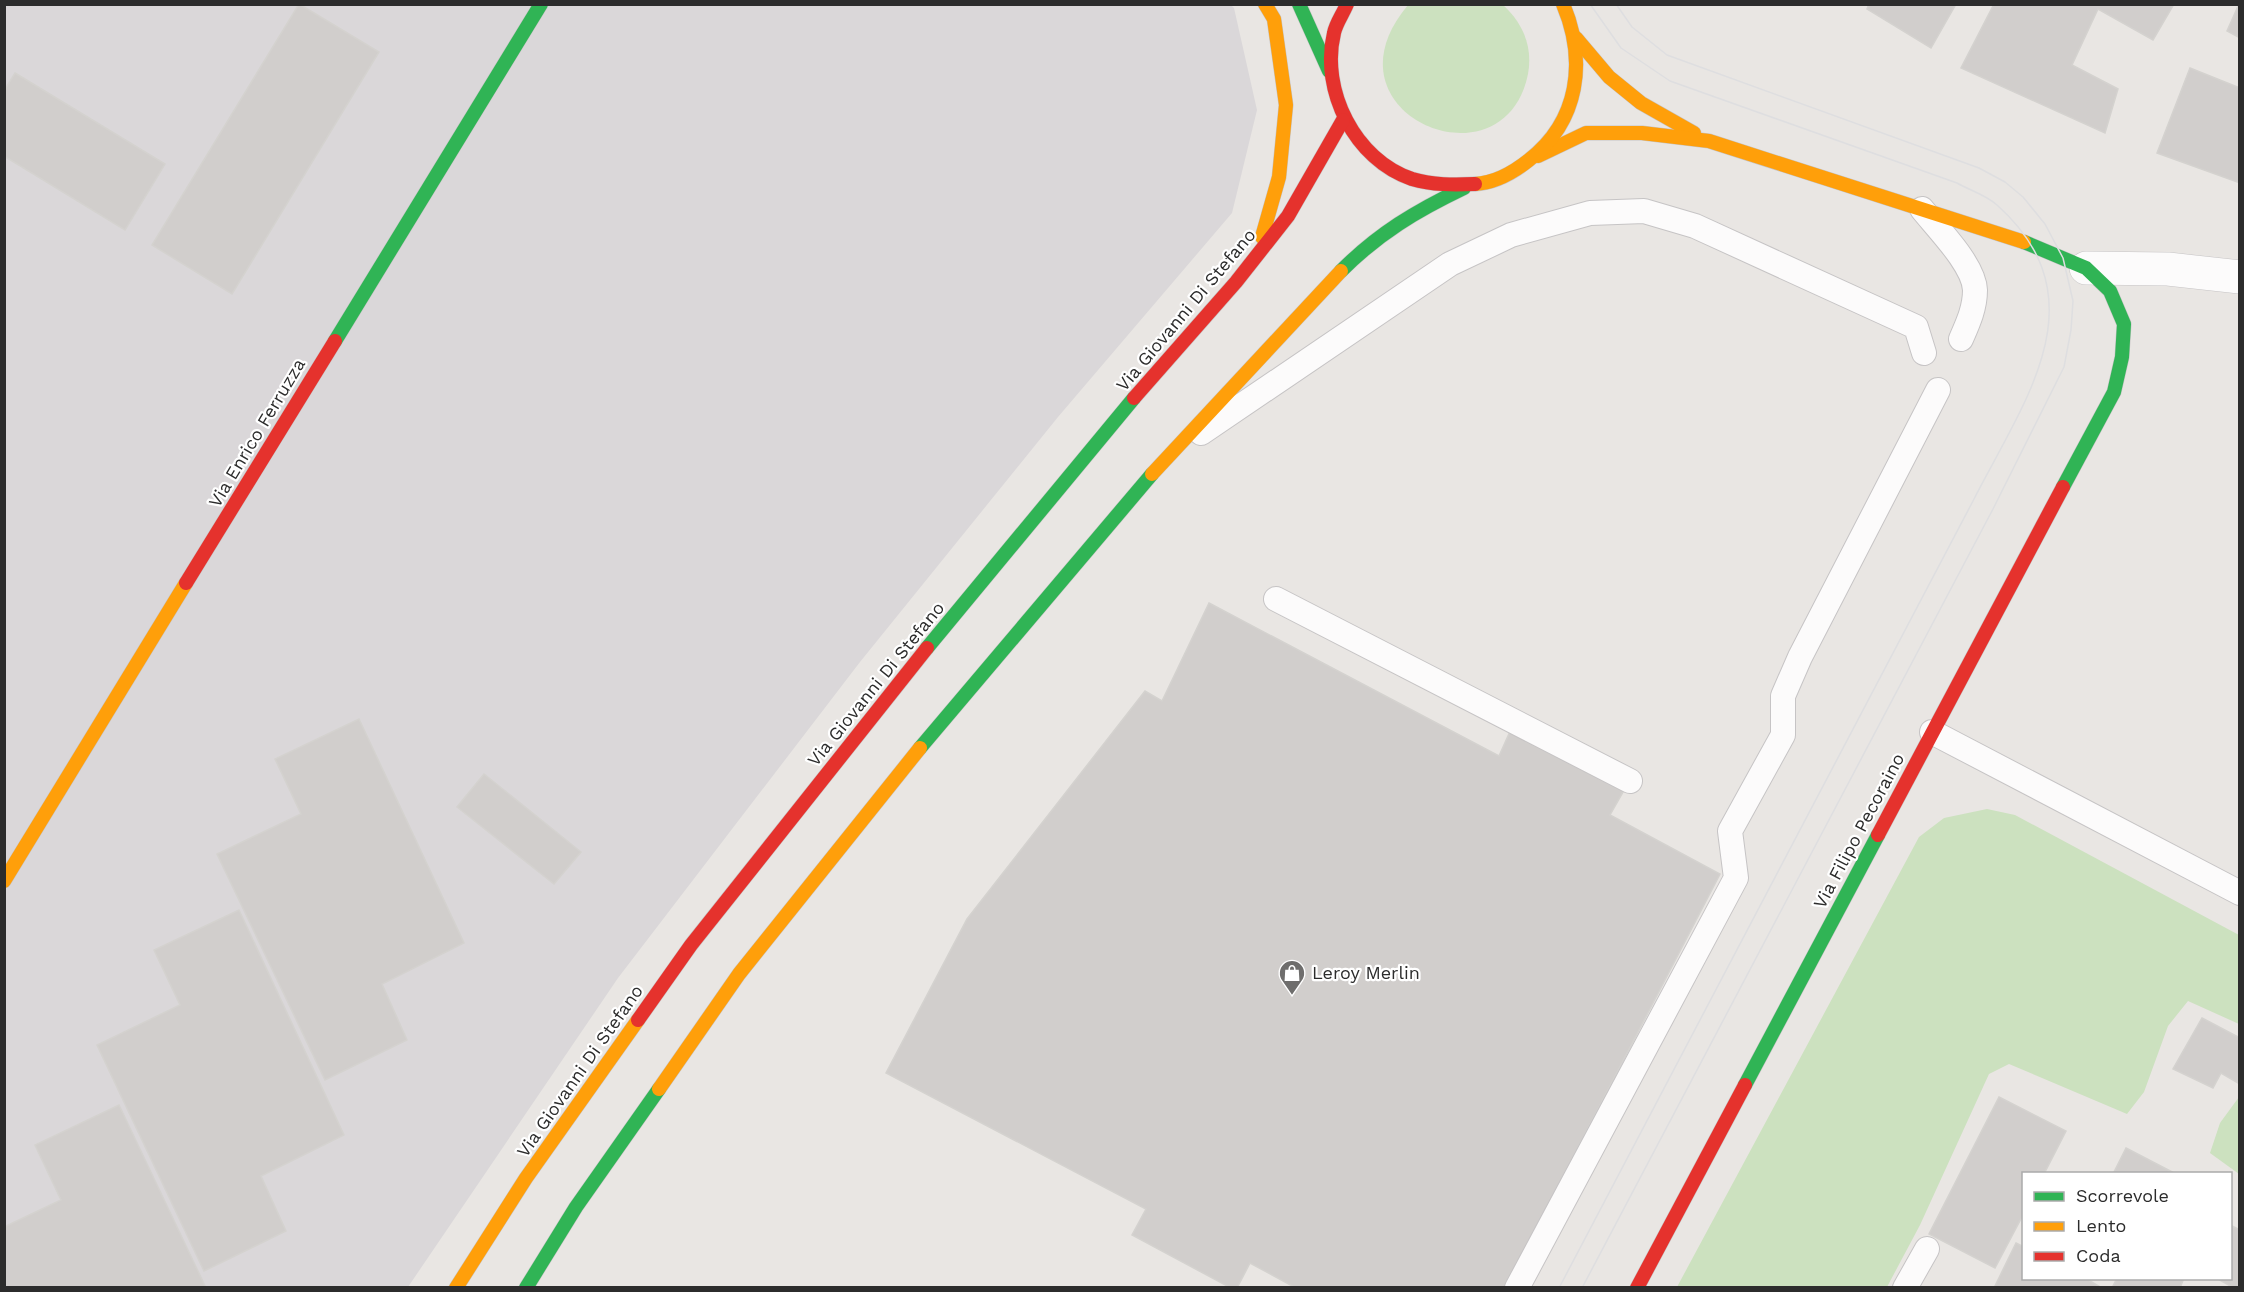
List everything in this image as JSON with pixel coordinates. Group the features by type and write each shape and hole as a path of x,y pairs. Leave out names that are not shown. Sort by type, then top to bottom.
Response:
{"street":[{"name":"Via Enrico Ferruzza","path":"4,881 541,4"},
{"path":"1257,255 1279,177 1286,105 1274,19 1265,4"},
{"path":"1299,4 1330,74 1343,120 1373,159 1416,182 1464,188"},
{"path":"1330,74 1334,33 1347,4"},
{"path":"1538,156 1559,131 1573,102 1579,70 1576,38 1563,4"},
{"path":"1576,38 1609,77 1641,104 1709,141 2030,244 2086,268 2168,269 2240,277"},
{"name":"Via Giovanni Di Stefano","path":"456,1287 526,1178 691,945 863,726 1118,417 1288,216 1343,120"},
{"path":"526,1287 576,1207 739,974 921,747 1167,456 1304,308 1360,252 1414,212 1464,188 1504,178 1538,156 1586,133 1642,133 1709,141"},
{"name":"Via Filipo Pecoraino","path":"1636,1287 2115,392 2122,357 2124,324 2110,291 2086,268"}],"lane":[{"path":"1922,209 1963,261 1975,288 1972,314 1961,339"},
{"path":"1167,456 1450,264 1511,235 1590,213 1644,211 1695,226 1916,327 1924,353"},
{"path":"1516,1287 1736,878 1730,831 1783,735 1783,696 1800,657 1938,390"},
{"path":"1276,599 1630,781"},
{"path":"1932,732 2240,893"},
{"path":"1905,1287 1928,1249"}],"shaded area":[{"path":"5,5 1231,5 1234,8 1257,110 1232,213 1058,417 860,662 618,978 408,1287 5,1288"}],"green space":[{"path":"1408,5 1503,5 1510,12 1525,36 1529,54 1528,74 1512,109 1486,128 1455,133 1424,125 1399,106 1385,78 1386,44"},
{"path":"1987,809 2015,815 2239,935 2239,1024 2188,1001 2168,1026 2144,1092 2127,1114 2009,1064 1989,1074 1920,1225 1887,1287 1677,1287 1919,837 1944,818"},
{"path":"2239,1097 2239,1174 2210,1153 2220,1123"}],"building":[{"path":"299,4 379,52 232,294 152,245"},
{"path":"1869,4 1956,4 1931,48 1867,9"},
{"path":"1994,4 2174,4 2153,40 2098,9 2072,65 2118,89 2105,133 1961,68"},
{"path":"2240,4 2240,38 2227,31"},
{"path":"2190,68 2240,88 2240,183 2157,153"},
{"path":"15,73 165,164 125,230 4,156 4,91"},
{"name":"Leroy Merlin","path":"1209,603 1499,756 1512,727 1627,785 1610,815 1720,874 1505,1288 1296,1288 1250,1263 1237,1288 1231,1288 1132,1235 1146,1209 886,1073 967,919 1145,691 1162,701"},
{"path":"359,719 464,943 382,984 407,1040 325,1080 217,854 301,814 275,759"},
{"path":"484,774 581,852 554,884 457,807"},
{"path":"239,910 344,1135 261,1176 286,1231 204,1271 97,1045 180,1005 154,950"},
{"path":"2202,1018 2240,1038 2238,1083 2221,1073 2213,1088 2173,1069"},
{"path":"1999,1097 2066,1131 2045,1172 2022,1172 2022,1217 1995,1268 1929,1234"},
{"path":"119,1105 206,1288 4,1288 4,1227 61,1200 35,1145"},
{"path":"2126,1148 2172,1172 2114,1172"},
{"path":"2232,1226 2240,1230 2240,1288 2234,1288 2220,1280 2232,1280"},
{"path":"2016,1243 2022,1246 2022,1280 2088,1280 2102,1288 1994,1288"},
{"path":"2116,1280 2183,1280 2180,1288 2112,1288"}],"tram line":[{"path":"1559,1288 2013,426 2031,389 2044,352 2049,314 2045,277 2028,241 1993,201 1957,183 1670,81 1621,48 1590,4"},
{"path":"1582,1288 1993,509 2064,367 2071,330 2073,301 2063,258 2045,224 2023,197 2005,182 1979,168 1667,55 1632,27 1616,4"}],"traffic: fast":[{"path":"335,341 541,4"},
{"path":"1299,4 1329,71"},
{"path":"1341,271 1384,234 1430,205 1464,188"},
{"path":"2024,242 2086,268 2110,291 2124,324 2122,357 2114,392 2063,487"},
{"path":"927,648 1134,398"},
{"path":"920,748 1152,474"},
{"path":"1745,1085 1878,835"},
{"path":"526,1288 576,1207 659,1089"}],"traffic: slow":[{"path":"1262,237 1279,177 1286,105 1274,19 1265,4"},
{"path":"1475,184 1504,176 1529,160 1546,144 1559,127 1568,109 1574,89 1576,68 1575,47 1563,4"},
{"path":"1576,38 1609,77 1641,103 1694,133"},
{"path":"1538,156 1586,133 1642,133 1709,141 2024,242"},
{"path":"1152,474 1341,271"},
{"path":"4,881 186,583"},
{"path":"659,1089 739,974 920,748"},
{"path":"456,1288 526,1178 638,1020"}],"traffic: jam":[{"path":"1347,4 1334,33 1331,55 1332,77 1337,99 1346,120 1359,139 1374,156 1392,170 1412,179 1443,184 1475,184"},
{"path":"1134,398 1236,282 1288,216 1343,120"},
{"path":"186,583 335,341"},
{"path":"1878,835 2063,487"},
{"path":"638,1020 691,945 927,648"},
{"path":"1637,1288 1745,1085"}],"place":[{"name":"Leroy Merlin","path":"1292,996"}]}
